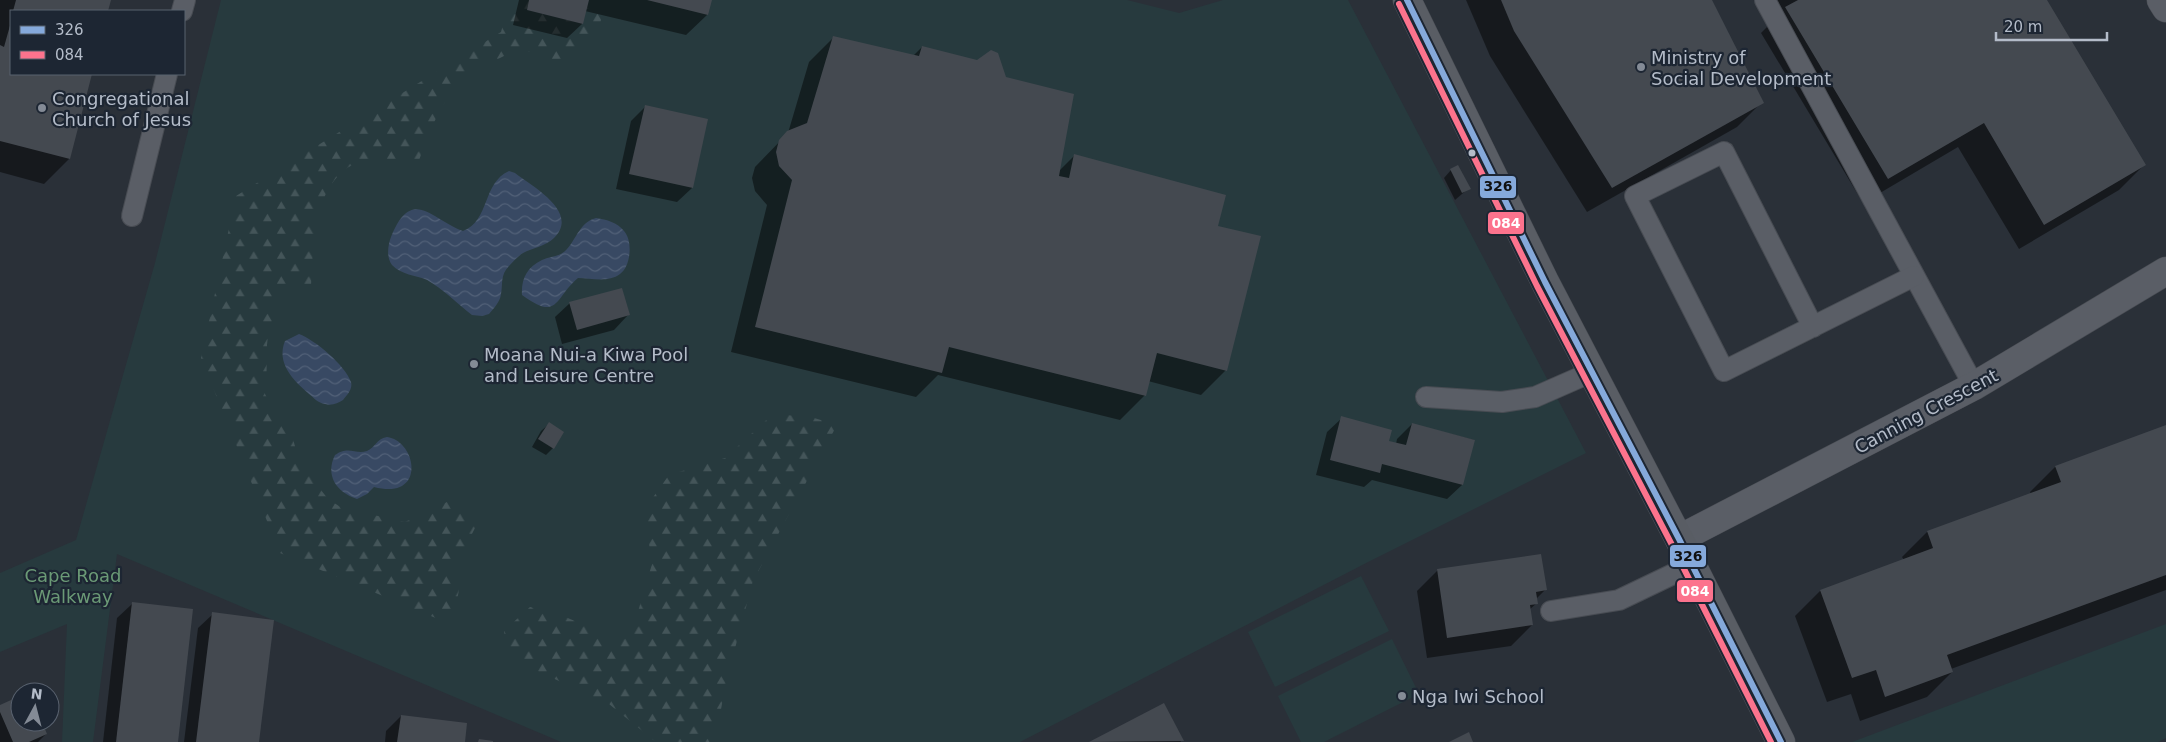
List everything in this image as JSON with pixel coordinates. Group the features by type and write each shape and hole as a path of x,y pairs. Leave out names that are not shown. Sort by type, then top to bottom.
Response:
{"main road":[{"path":"1407,0 1545,282 1679,539 1781,742"}],"street":[{"path":"2161,0 2166,8"},
{"name":"Canning Crescent","path":"1679,539 1974,386 2166,271"}],"lane":[{"path":"1764,0 1974,386"},
{"path":"132,216 167,75"},
{"path":"1813,327 1724,152 1636,196 1724,371 1813,327 1914,276"},
{"path":"1426,397 1502,402 1535,397 1592,372"},
{"path":"1551,612 1619,600 1692,565"}],"green space":[{"name":"Cape Road Walkway","path":"221,0 1127,0 1179,13 1223,0 1348,0 1586,453 1370,561 1020,742 561,742 117,554 93,742 62,742 67,624 0,652 0,573 76,540 155,263"},
{"path":"510,0 529,0 527,10 583,24 589,0 593,0 601,10 601,22 588,35 576,55 570,59 558,61 529,52 516,51 481,67 467,77 455,88 438,115 418,163 389,159 367,159 345,170 333,182 324,197 315,232 311,285 285,286 268,337 264,392 272,408 287,418 302,471 310,476 328,499 342,508 405,522 453,499 466,504 475,528 452,573 459,590 455,610 438,619 280,553 201,358 236,196 501,32"},
{"path":"773,414 811,417 837,425 753,581 726,682 715,742 656,742 609,704 507,657 504,631 530,607 558,614 616,638 637,615 652,564 644,510 669,475 725,458"},
{"path":"1361,576 1389,631 1275,687 1248,632"},
{"path":"2166,624 2166,738 2158,742 1852,742"},
{"path":"1392,639 1419,694 1324,742 1301,742 1278,696"}],"water":[{"path":"509,171 515,173 551,201 558,210 561,228 551,241 523,253 506,269 499,300 489,314 482,316 472,315 433,283 400,271 392,265 388,255 390,240 399,221 407,213 415,209 423,210 463,231 472,226 478,219 494,184"},
{"path":"596,218 615,223 627,235 630,253 624,270 615,277 610,278 578,278 555,304 550,307 543,307 522,295 524,279 532,266 542,260 565,252 582,227"},
{"path":"299,334 329,354 348,375 351,387 343,400 328,405 320,403 303,389 288,371 283,357 285,341"},
{"path":"387,437 397,441 405,448 410,458 412,469 409,478 403,486 391,489 374,487 367,494 357,499 343,492 334,482 332,476 332,462 335,455 348,450 367,451 380,440"}],"building":[{"path":"16,0 111,0 108,10 13,10"},
{"path":"529,0 589,0 583,24 527,10"},
{"path":"647,0 712,0 708,15"},
{"name":"Ministry of Social Development","path":"1501,0 1712,0 1764,103 1612,188 1514,31"},
{"path":"1798,0 2047,0 2146,165 2044,225 1984,123 1888,179 1785,7"},
{"name":"Congregational Church of Jesus","path":"10,26 10,75 92,75 70,159 0,141 0,45 4,47"},
{"path":"833,36 919,56 922,46 977,60 991,50 998,53 1006,77 1074,94 1059,176 1069,178 1074,154 1226,195 1218,226 1261,236 1227,371 1157,353 1146,396 949,347 942,373 755,327 792,180 779,166 776,152 779,140 787,131 807,123"},
{"path":"645,105 708,119 693,188 629,174"},
{"path":"1458,165 1471,189 1462,193 1450,169"},
{"path":"622,288 630,315 577,330 569,302"},
{"path":"1341,416 1392,430 1389,441 1406,445 1412,423 1475,440 1463,485 1382,464 1380,473 1330,460"},
{"path":"549,422 564,432 554,449 538,439"},
{"path":"2166,425 2166,575 1947,655 1953,672 1885,697 1876,670 1852,678 1820,590 1933,548 1927,531 2061,482 2055,466"},
{"path":"1541,554 1547,590 1536,592 1538,604 1530,605 1533,625 1447,638 1437,569"},
{"path":"132,602 193,609 178,742 116,742"},
{"path":"212,612 274,620 259,742 196,742"},
{"path":"10,700 10,732 46,732 47,734 29,742 13,742 0,712 0,705"},
{"path":"1164,703 1184,741 1089,742"},
{"path":"401,715 467,723 465,742 397,742"},
{"path":"1469,732 1473,742 1449,742"},
{"path":"479,739 493,741 493,742 478,742"}],"transit line":[{"name":"326","path":"1407,0 1545,282 1679,539 1781,742"},
{"name":"084","path":"1399,4 1537,286 1671,543 1771,742"}],"place":[{"name":"Ministry of Social Development","path":"1641,67"},
{"name":"Congregational Church of Jesus","path":"42,108"},
{"name":"Moana Nui-a Kiwa Pool and Leisure Centre","path":"474,364"},
{"name":"Nga Iwi School","path":"1402,696"}]}
